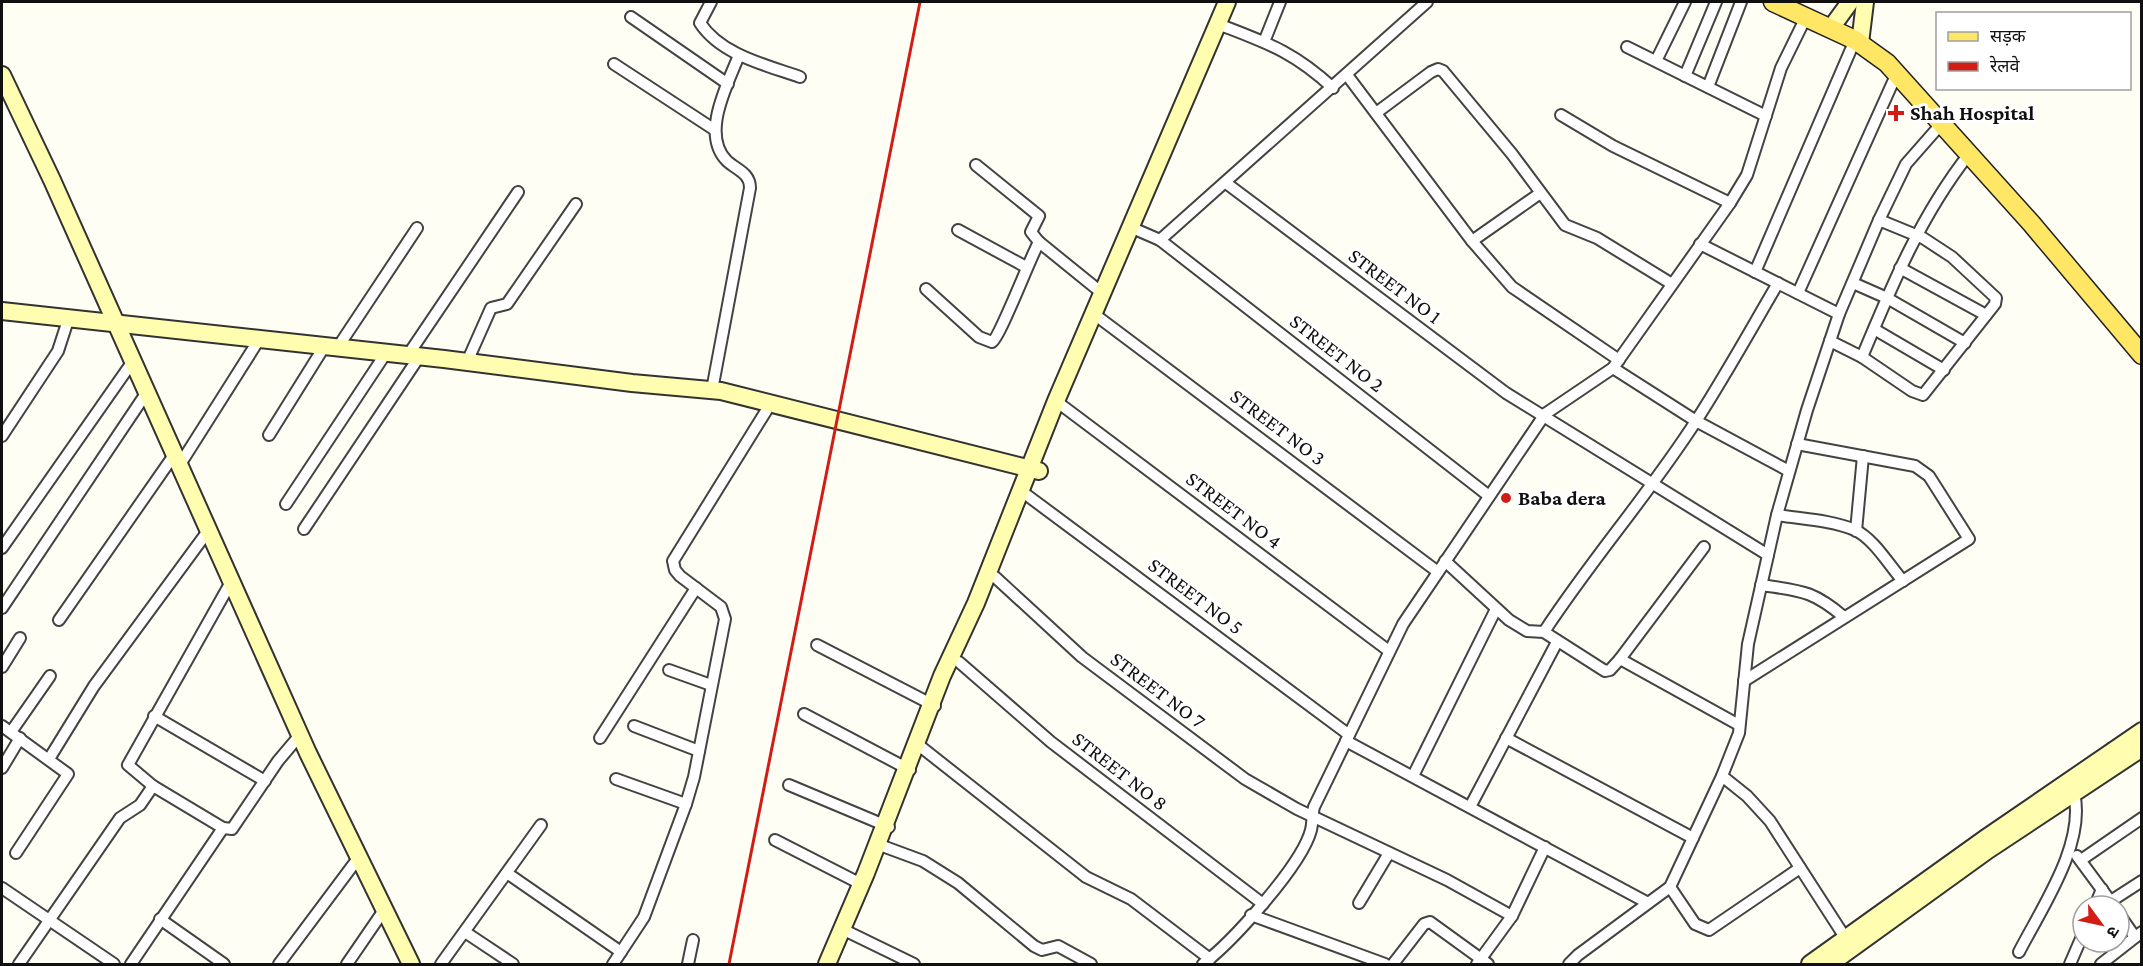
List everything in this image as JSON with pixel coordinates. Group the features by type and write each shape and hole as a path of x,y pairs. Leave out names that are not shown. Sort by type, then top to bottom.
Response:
{"main road":[{"path":"1222,26 1227,2"},
{"path":"827,964 846,931 976,603 1035,470 1133,229 1222,26 1237,2"},
{"path":"1773,2 1831,28 1857,42 1887,63 2031,223 2138,351 2142,367"},
{"path":"1831,28 1850,2"},
{"path":"1857,42 1865,2"},
{"path":"2,75 300,735 411,964"},
{"path":"1098,316 1102,293 1133,229"},
{"path":"2,310 260,338 632,383 712,390 1035,470"},
{"path":"935,706 959,662 995,578 1024,493"},
{"path":"1830,964 1849,944 1986,838 2142,731"},
{"path":"1810,964 1849,944 2142,748"},
{"path":"837,964 861,884 881,845"}],"street":[{"path":"711,2 700,24 709,35 739,55 800,77"},
{"path":"1264,42 1280,2"},
{"path":"1160,240 1427,2"},
{"path":"1656,61 1685,2"},
{"path":"1685,76 1716,2"},
{"path":"1708,87 1741,2"},
{"path":"631,17 728,84"},
{"path":"919,746 1086,877 1131,899 1207,962 1263,904 1305,842 1311,830 1312,815 1347,737 1403,624 1545,414 1616,364 1730,203 1747,175 1781,68 1806,17"},
{"path":"1222,26 1287,51 1308,65 1333,88"},
{"path":"1755,272 1857,42"},
{"path":"1627,47 1766,116"},
{"path":"712,390 750,188 747,177 721,152 714,130 739,55"},
{"path":"614,64 714,130"},
{"path":"1376,113 1431,72 1443,71 1512,154 1539,194 1572,230 1597,238 1672,284"},
{"path":"1798,293 1897,73"},
{"path":"1347,75 1472,241 1512,287 1696,421 1789,471"},
{"path":"1561,115 1613,146 1730,203"},
{"path":"1569,964 1670,886 1722,776 1739,725 1748,644 1777,515 1797,444 1839,314 1906,164 1942,123"},
{"path":"1862,357 1916,235 1943,188 1970,154"},
{"path":"976,165 1039,216 1031,232 1039,242 1102,293"},
{"name":"STREET NO 1","path":"1226,183 1506,393 1545,414 1652,484 1768,555"},
{"path":"304,529 518,192"},
{"path":"1472,241 1539,194"},
{"path":"467,362 491,308 507,304 576,204"},
{"path":"1830,341 1862,357 1918,394 1926,393 1995,304 1996,298 1952,257 1916,235 1880,220"},
{"path":"269,435 417,228"},
{"name":"STREET NO 2","path":"1133,229 1160,240 1489,496"},
{"path":"958,230 1026,267"},
{"path":"926,289 979,337 992,342 1003,325 1026,267 1039,242"},
{"path":"1700,244 1839,314"},
{"path":"1900,268 1986,315"},
{"path":"1544,632 1571,591 1609,544 1696,421 1778,283"},
{"path":"1853,283 1887,298 1965,343"},
{"name":"STREET NO 3","path":"1098,316 1438,572"},
{"path":"2,436 58,351 69,317"},
{"path":"1874,330 1944,370"},
{"path":"59,620 177,460 260,338"},
{"path":"286,504 386,353"},
{"path":"2,548 133,361"},
{"path":"2,608 147,392"},
{"path":"613,964 644,917 687,804 725,614 715,601 675,570 673,561 771,404"},
{"name":"STREET NO 4","path":"1060,404 1389,651"},
{"path":"1744,681 1966,542 1968,535 1929,476 1915,465 1797,444"},
{"path":"1856,531 1863,456"},
{"name":"STREET NO 5","path":"1024,493 1347,737 1413,776 1648,903"},
{"path":"1777,515 1834,524 1856,531 1871,542 1903,581"},
{"path":"49,759 94,686 208,531"},
{"path":"1445,561 1496,609 1527,631 1544,632 1605,671 1610,670 1620,659 1704,547"},
{"name":"STREET NO 7","path":"995,578 1082,657 1138,701 1245,778 1312,815 1512,916"},
{"path":"231,582 128,765 153,786 223,828 234,827 300,735"},
{"path":"1761,585 1801,591 1822,598 1844,617"},
{"path":"600,738 696,588"},
{"path":"1413,776 1496,609"},
{"path":"2,667 20,638"},
{"path":"1470,807 1557,642"},
{"path":"817,645 935,706"},
{"path":"1620,659 1739,725"},
{"name":"STREET NO 8","path":"959,662 1052,742 1263,904"},
{"path":"669,670 711,685"},
{"path":"2,768 11,732 50,676"},
{"path":"804,714 910,770"},
{"path":"154,716 265,781"},
{"path":"634,726 699,751"},
{"path":"11,732 67,772 68,776 16,853"},
{"path":"1506,738 1693,838"},
{"path":"1722,776 1747,796 1770,821 1849,944"},
{"path":"616,779 687,804"},
{"path":"789,785 888,826"},
{"path":"19,964 120,818 140,805 153,786"},
{"path":"2019,952 2071,849 2078,809 2074,793"},
{"path":"2081,860 2142,818"},
{"path":"441,964 542,825"},
{"path":"131,964 223,828"},
{"path":"775,840 861,884"},
{"path":"881,845 923,861 958,883 1034,946 1042,950 1058,946 1091,964"},
{"path":"1393,964 1424,924 1430,922 1482,963 1512,916 1545,847"},
{"path":"2071,849 2105,894"},
{"path":"1359,903 1389,853"},
{"path":"279,964 359,857"},
{"path":"1670,886 1695,924 1709,930 1800,868"},
{"path":"507,873 621,952"},
{"path":"2125,894 2142,881"},
{"path":"2,888 114,964"},
{"path":"2100,894 2102,889"},
{"path":"347,964 384,910"},
{"path":"1251,915 1385,964"},
{"path":"160,919 224,964"},
{"path":"846,931 914,964"},
{"path":"465,932 513,964"},
{"path":"2101,964 2139,936"},
{"path":"688,964 693,939"}],"railway":[{"path":"729,964 920,2"}],"place":[{"name":"Shah Hospital","path":"1896,113"},
{"name":"Baba dera","path":"1506,498"}]}
